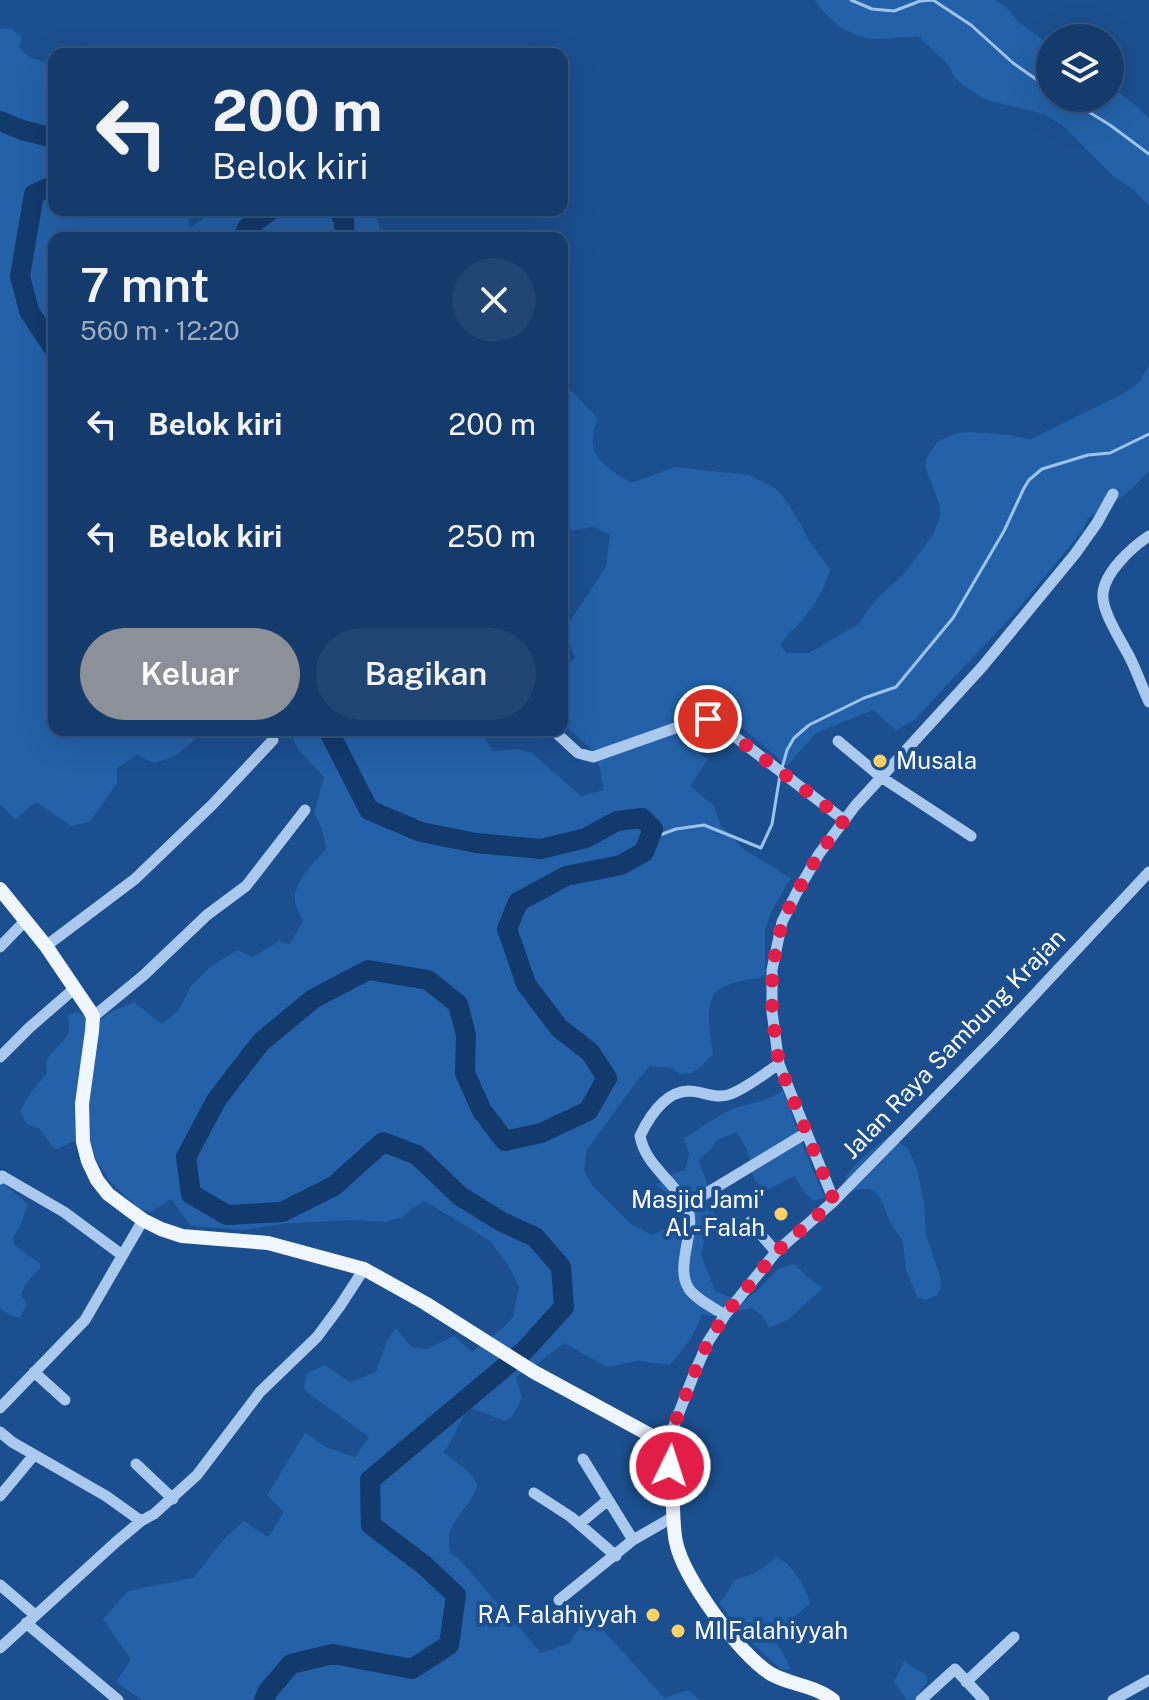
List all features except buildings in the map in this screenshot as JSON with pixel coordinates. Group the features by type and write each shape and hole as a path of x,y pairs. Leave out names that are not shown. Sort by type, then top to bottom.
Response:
{"main road":[{"path":"0,889 46,946 93,1017 82,1104 83,1142 97,1180 108,1194 143,1220 182,1236 268,1243 364,1269 425,1303 534,1372 654,1437 666,1446 676,1542 686,1571 738,1645 758,1665 783,1680 833,1700"}],"street":[{"path":"834,1201 779,1064 772,1012 772,970 782,922 819,854 844,820 982,667 1075,554 1113,494"},
{"path":"1149,536 1134,546 1119,563 1103,593 1105,606 1149,702"},
{"path":"560,736 578,753 593,757 698,720 713,720 844,820"},
{"path":"46,946 135,879 213,804 273,740"},
{"path":"838,741 881,777 971,836"},
{"path":"93,1017 144,975 207,915 246,886 305,810"},
{"name":"Jalan Raya Sambung Krajan","path":"666,1446 708,1342 725,1315 776,1252 834,1201 996,1036 1149,872"},
{"path":"0,947 25,921"},
{"path":"0,1057 75,988"},
{"path":"725,1315 693,1294 687,1286 684,1263 689,1223 687,1205 644,1151 640,1136 660,1104 672,1096 687,1091 718,1097 731,1094 779,1064"},
{"path":"687,1205 806,1133"},
{"path":"1,1176 64,1212 122,1255"},
{"path":"0,1408 85,1320 143,1220"},
{"path":"750,1222 776,1252"},
{"path":"0,1648 197,1475 260,1392 317,1337 364,1269"},
{"path":"34,1372 65,1400"},
{"path":"0,1432 106,1496 141,1521"},
{"path":"0,1496 34,1455"},
{"path":"583,1459 633,1540"},
{"path":"136,1464 173,1499"},
{"path":"534,1493 579,1524 616,1556"},
{"path":"579,1524 608,1500"},
{"path":"559,1600 633,1540 673,1517"},
{"path":"0,1585 30,1619 118,1700"},
{"path":"966,1682 1014,1637"},
{"path":"921,1700 953,1669 984,1700"},
{"path":"1113,1700 1149,1680"}],"shaded area":[{"path":"815,0 995,0 1036,35 1036,112 1124,112 1124,97 1149,118 1149,206 1133,189 1113,176 1062,125 1043,114 981,97 963,85 949,66 919,37 880,39 859,36 825,13"},
{"path":"0,29 12,29 22,38 19,47 26,55 48,62 48,216 187,216 190,228 206,216 376,216 381,232 48,232 48,736 200,736 175,756 154,763 137,755 117,768 117,783 90,822 71,826 36,802 15,819 0,804"},
{"path":"1149,365 1149,471 1132,489 1088,518 1083,530 1013,615 913,721 896,730 873,710 816,733 787,766 730,717 699,753 708,759 690,786 714,806 721,826 743,849 791,878 772,910 765,930 765,976 734,983 717,991 709,1012 713,1054 691,1073 680,1074 672,1068 650,1066 587,1150 584,1171 592,1185 631,1224 652,1235 681,1221 672,1200 656,1185 685,1170 689,1154 684,1138 728,1111 783,1090 825,1197 814,1201 794,1176 769,1189 762,1186 753,1176 748,1153 736,1132 716,1141 699,1159 707,1183 707,1200 714,1213 705,1224 706,1235 701,1254 715,1291 742,1302 778,1269 794,1264 823,1288 789,1319 769,1328 762,1316 752,1308 712,1316 701,1314 689,1341 669,1365 639,1361 607,1367 564,1343 516,1377 522,1398 512,1417 505,1421 468,1407 443,1452 470,1473 477,1484 450,1532 450,1553 458,1558 541,1653 570,1643 588,1613 664,1698 688,1690 700,1700 142,1700 116,1682 131,1659 103,1619 128,1591 193,1578 225,1538 244,1521 268,1537 284,1512 267,1495 305,1433 326,1447 355,1457 369,1437 304,1390 306,1374 325,1365 350,1382 376,1372 387,1340 396,1328 411,1347 427,1349 454,1336 472,1352 513,1317 519,1287 508,1265 490,1241 424,1201 400,1218 385,1222 289,1223 245,1230 191,1226 171,1199 152,1212 140,1209 112,1184 94,1157 89,1142 71,1142 58,1149 53,1148 39,1128 27,1125 20,1111 47,1073 47,1059 67,1036 68,1015 77,1012 98,1021 134,1002 162,1024 178,1011 191,986 209,968 237,950 253,957 279,941 290,944 303,921 295,902 297,887 326,849 322,829 314,813 324,777 298,749 292,736 483,736 494,751 517,749 532,753 581,796 604,790 593,750 568,728 568,666 575,658 568,640 568,624 606,567 610,535 594,527 568,531 568,390 598,419 593,441 598,458 631,483 675,467 749,475 775,488 783,496 809,541 830,569 813,607 780,646 787,653 809,653 858,624 878,597 902,576 933,535 940,506 926,469 926,459 938,441 969,432 1031,439 1125,393 1140,381"},
{"path":"890,1136 909,1150 924,1201 926,1235 941,1286 938,1295 926,1300 917,1297 906,1269 903,1242 888,1218 881,1199 869,1189 852,1191 845,1182 857,1163"},
{"path":"0,1181 28,1204 19,1229 13,1236 14,1245 40,1263 40,1269 21,1295 27,1305 20,1318 0,1308"},
{"path":"777,1557 788,1564 798,1577 810,1604 778,1629 774,1638 790,1669 782,1670 743,1635 719,1603 734,1580 753,1574"},
{"path":"904,1661 927,1676 927,1683 919,1693 925,1700 907,1700 894,1682"}],"waterway":[{"path":"851,0 872,9 894,11 920,1 933,0 971,25 1036,79"},
{"path":"1089,112 1149,154"},
{"path":"0,121 48,136"},
{"path":"48,188 34,194 20,276 29,311 48,340"},
{"path":"245,232 263,216"},
{"path":"342,216 345,232"},
{"path":"782,768 794,738 809,725 864,698 896,687 953,618 1004,531 1029,480 1042,469 1088,455 1110,453 1149,434"},
{"path":"264,1700 291,1664 333,1654 412,1669 449,1645 456,1595 424,1565 371,1525 370,1480 525,1350 564,1307 561,1267 535,1237 502,1222 460,1196 417,1155 383,1142 334,1186 282,1212 227,1215 191,1194 186,1157 217,1099 261,1042 313,999 368,970 428,980 458,1004 466,1035 465,1073 482,1111 505,1141 541,1133 588,1111 607,1078 590,1052 559,1028 526,984 507,929 518,902 566,876 621,865 644,852 653,829 642,818 617,821 586,838 541,849 476,843 421,832 369,810 331,736"},
{"path":"649,839 676,829 704,825 761,848 772,824 780,775"}],"place":[{"name":"Musala","path":"880,761"},
{"name":"Masjid Jami' Al - Falah","path":"781,1214"},
{"name":"RA Falahiyyah","path":"653,1615"},
{"name":"MI Falahiyyah","path":"678,1631"}],"route":[{"path":"670,1466 666,1446 708,1342 725,1315 776,1252 834,1201 779,1064 772,1012 772,970 782,922 819,854 844,820 708,719"}]}
